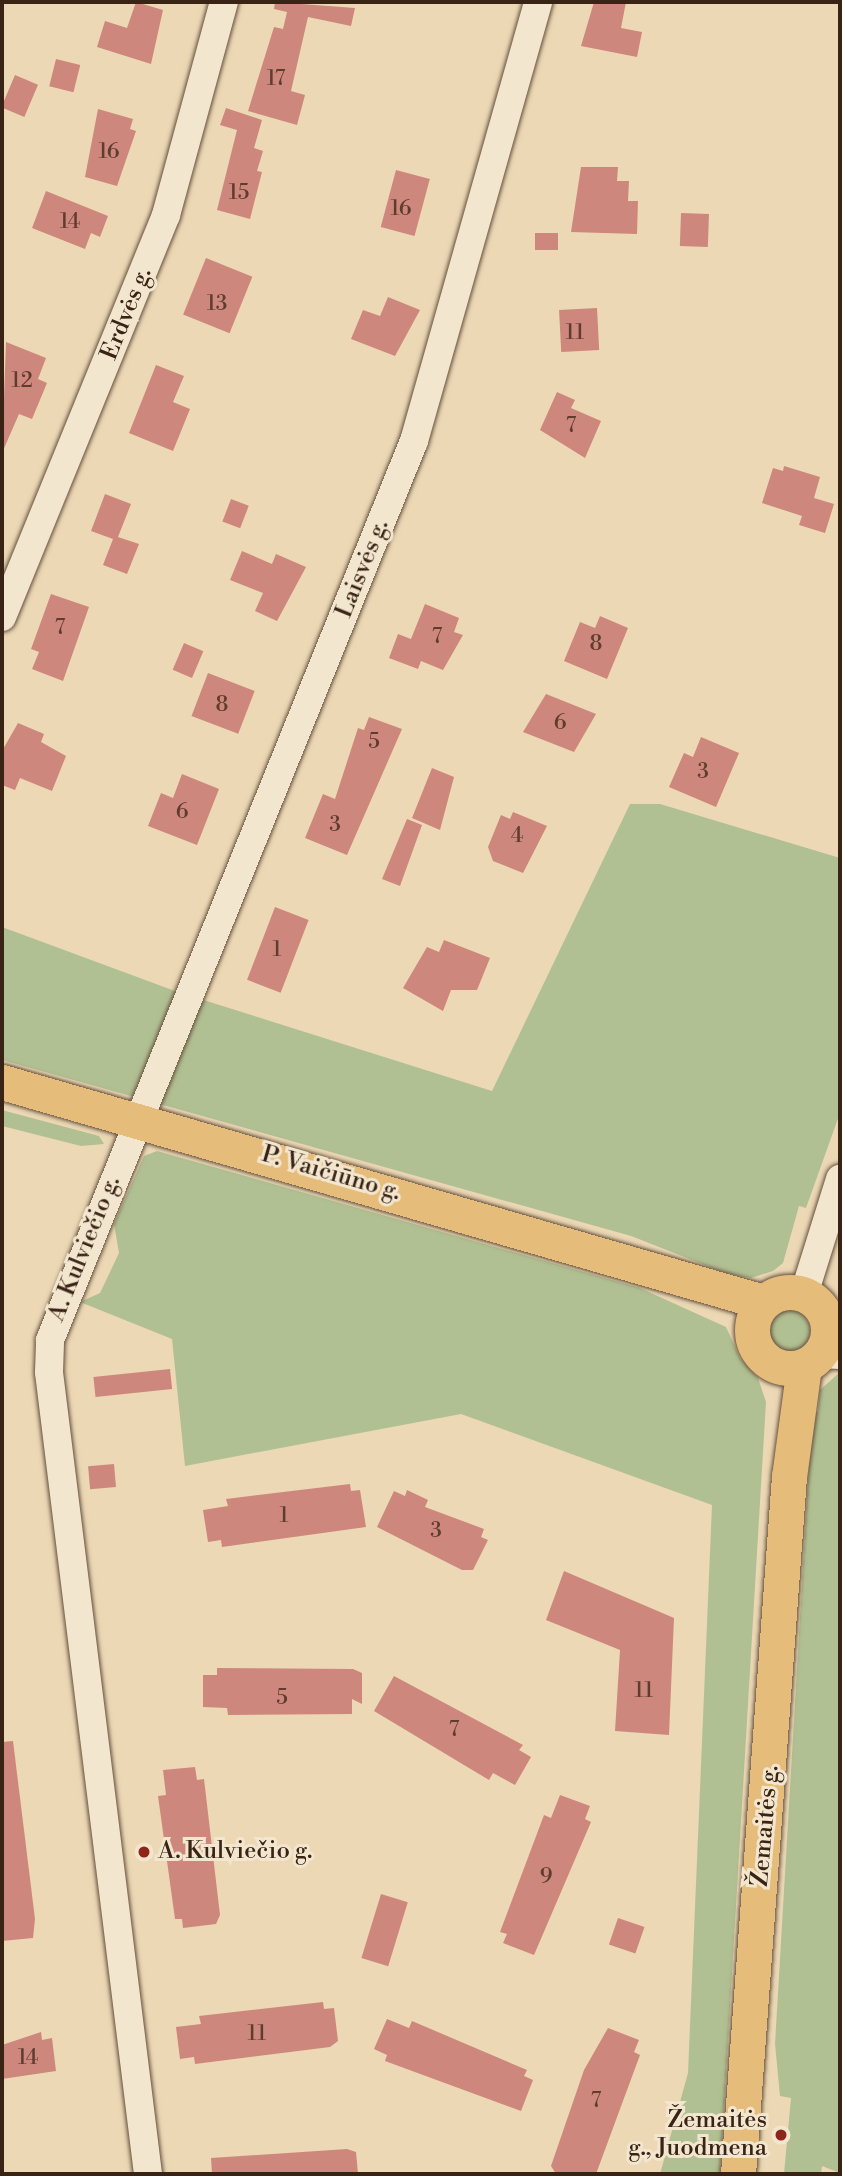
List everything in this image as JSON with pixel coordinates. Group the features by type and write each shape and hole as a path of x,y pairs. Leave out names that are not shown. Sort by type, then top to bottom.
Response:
{"main road":[{"name":"P. Vaičiūno g.","path":"2,1082 137,1118 658,1272 757,1316"},
{"path":"775,1294 804,1294 818,1349 754,1346 757,1316 775,1294"},
{"name":"Žemaitės g.","path":"738,2174 789,1477 818,1349"}],"street":[{"name":"Erdvės g.","path":"2,617 166,215 224,2"},
{"name":"Laisvės g.","path":"137,1118 414,441 538,2"},
{"name":"A. Kulviečio g.","path":"137,1118 50,1340 148,2174"},
{"path":"804,1294 840,1179"}],"green space":[{"path":"630,804 660,804 840,858 840,1113 806,1208 799,1206 783,1263 773,1271 751,1278 725,1273 631,1236 2,1060 2,927 175,991 492,1091"},
{"path":"2,1110 99,1136 104,1144 81,1146 2,1126"},
{"path":"157,1151 640,1288 726,1327 740,1358 758,1378 766,1402 720,2174 660,2174 688,2073 712,1505 461,1414 185,1466 172,1339 80,1302 100,1293 119,1253 114,1224 144,1156"},
{"path":"789,1310 804,1316 810,1331 804,1346 789,1352 774,1346 768,1331 774,1316"},
{"path":"840,1372 840,2173 822,2166 821,2174 784,2174 791,2098 780,2096 775,2044 812,1414 818,1412 820,1390"}],"building":[{"path":"136,2 163,10 151,64 97,47 105,21 127,28"},
{"path":"275,2 355,8 351,26 308,17 291,91 305,95 297,125 248,111 274,27 283,29 287,12 274,9"},
{"path":"594,2 626,2 621,28 642,32 637,57 581,46"},
{"path":"56,59 80,65 73,92 49,86"},
{"path":"15,75 38,85 24,117 2,108"},
{"path":"226,108 262,120 254,148 263,151 257,171 262,172 250,219 217,210 237,130 220,125"},
{"path":"98,109 133,119 130,129 136,131 117,186 85,177"},
{"path":"581,167 618,167 617,181 629,181 628,201 638,201 637,234 571,232"},
{"path":"396,170 430,179 415,236 381,227"},
{"path":"46,191 108,216 100,237 91,233 85,249 32,228"},
{"path":"681,213 709,214 708,247 680,246"},
{"path":"535,233 558,233 558,250 535,250"},
{"path":"206,258 252,277 230,333 183,315"},
{"path":"388,297 420,310 395,356 351,339 363,310 380,316"},
{"path":"597,308 599,350 561,352 559,310"},
{"path":"6,342 46,358 38,379 47,383 32,419 19,414 2,453"},
{"path":"156,365 184,376 173,402 190,409 173,451 129,433"},
{"path":"557,392 575,400 571,408 601,421 585,458 540,430"},
{"path":"784,466 820,477 814,498 834,504 825,533 799,525 802,516 762,503 773,468 783,471"},
{"path":"105,494 131,504 118,537 139,544 127,574 103,565 113,539 91,531"},
{"path":"231,499 249,506 240,528 222,521"},
{"path":"242,551 272,564 276,554 306,567 277,621 255,611 263,593 230,580"},
{"path":"51,594 89,607 63,681 32,669 39,652 31,649"},
{"path":"425,604 459,618 454,632 463,635 443,670 421,661 418,669 389,658 398,634 411,639"},
{"path":"600,616 628,628 607,679 564,661 580,622 595,628"},
{"path":"184,643 203,651 192,678 173,670"},
{"path":"208,673 255,691 238,734 192,716"},
{"path":"546,694 596,714 574,752 523,732"},
{"path":"369,717 402,729 347,855 305,838 323,794 335,799 358,728 364,730"},
{"path":"18,723 44,734 41,742 66,756 52,791 20,778 15,790 2,785 2,751"},
{"path":"701,737 739,753 716,807 669,787 684,753 693,757"},
{"path":"432,768 454,777 440,830 412,818"},
{"path":"182,774 219,789 197,845 148,826 161,793 173,798"},
{"path":"513,812 547,826 523,873 493,861 488,847 501,815 510,819"},
{"path":"407,819 422,825 400,886 382,879"},
{"path":"275,907 309,920 281,993 247,980"},
{"path":"444,940 490,958 477,990 451,990 443,1011 403,988 427,947 439,952"},
{"path":"170,1369 172,1389 96,1397 93,1377"},
{"path":"114,1464 116,1487 90,1489 88,1466"},
{"path":"350,1484 351,1491 360,1490 366,1527 222,1547 221,1540 208,1542 203,1510 228,1506 226,1499"},
{"path":"407,1490 428,1500 425,1507 484,1529 481,1537 488,1540 473,1570 462,1570 377,1527 394,1491 405,1496"},
{"path":"564,1571 674,1618 669,1735 615,1731 620,1650 546,1620"},
{"path":"217,1668 353,1669 362,1673 362,1704 352,1699 352,1714 228,1715 227,1708 203,1707 203,1675 217,1675"},
{"path":"394,1676 523,1745 519,1750 531,1757 515,1785 493,1773 489,1780 374,1711"},
{"path":"13,1741 35,1919 33,1938 2,1941 2,1742"},
{"path":"195,1767 197,1780 204,1779 220,1915 216,1924 183,1928 182,1919 175,1919 158,1796 166,1795 163,1770"},
{"path":"560,1795 590,1806 585,1819 591,1822 534,1955 503,1943 507,1934 500,1932 544,1815 551,1818"},
{"path":"381,1894 408,1902 388,1966 361,1958"},
{"path":"618,1918 644,1927 635,1954 609,1944"},
{"path":"323,2002 324,2009 334,2008 338,2041 330,2047 195,2064 194,2057 180,2059 176,2027 201,2024 199,2016"},
{"path":"387,2019 409,2028 412,2021 527,2070 524,2076 533,2080 521,2111 385,2061 387,2055 374,2049"},
{"path":"608,2028 639,2040 634,2052 640,2055 596,2174 556,2174 551,2166 584,2070"},
{"path":"41,2032 42,2040 52,2038 56,2071 2,2079 2,2045"},
{"path":"347,2149 356,2152 358,2174 212,2174 211,2158"}],"place":[{"name":"A. Kulviečio g.","path":"144,1852"},
{"name":"Žemaitės g., Juodmena","path":"781,2135"}]}
